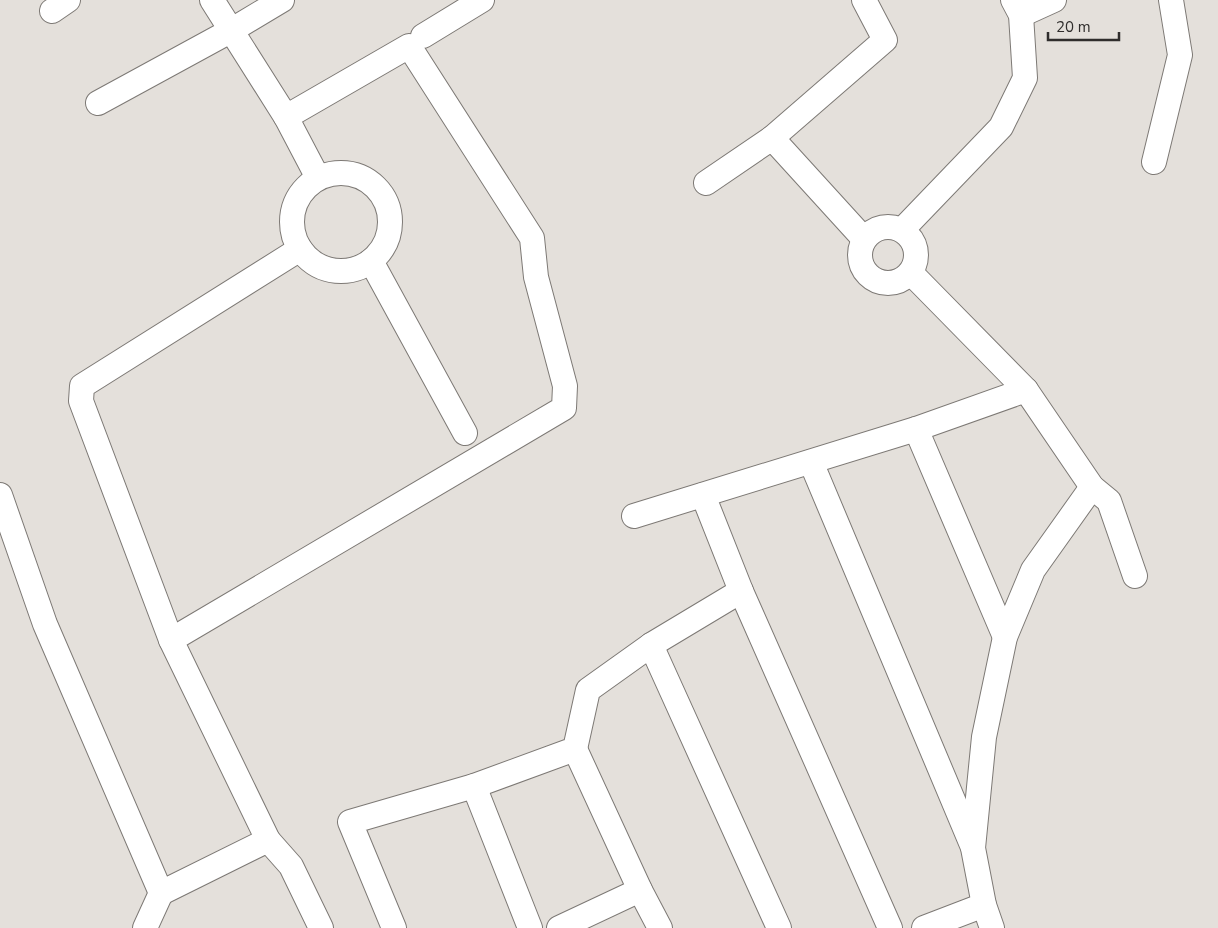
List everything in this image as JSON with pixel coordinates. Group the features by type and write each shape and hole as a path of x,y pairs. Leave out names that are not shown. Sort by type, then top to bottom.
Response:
{"street":[{"path":"212,0 286,117 318,178"},
{"path":"98,103 232,30 282,0"},
{"path":"422,36 482,0"},
{"path":"706,183 772,138 885,40 864,0"},
{"path":"902,230 1001,127 1025,78 1017,7 1054,0"},
{"path":"1154,162 1180,55 1171,0"},
{"path":"171,640 564,408 565,386 536,277 532,238 409,46 286,117"},
{"path":"772,138 864,239"},
{"path":"334,173 351,173 366,179 379,190 387,204 391,220 389,236 382,250 370,261 356,269 340,271 325,268 311,261 300,249 293,234 292,218 296,202 305,188 318,178 334,173"},
{"path":"889,226 902,230 914,242 917,253 916,264 902,280 892,283 881,283 871,278 864,270 860,260 860,249 864,239 872,231 882,227 889,226"},
{"path":"300,249 82,386 81,401 171,640 268,840 291,866 321,928"},
{"path":"370,261 465,433"},
{"path":"910,273 1026,390 1092,487 1109,502 1135,576"},
{"path":"634,516 916,429 1026,390"},
{"path":"916,429 1005,637"},
{"path":"810,462 973,848 984,905 992,928"},
{"path":"973,848 984,737 1005,637 1034,570 1092,487"},
{"path":"0,495 45,624 161,893"},
{"path":"704,495 741,591 890,928"},
{"path":"660,928 640,890 575,748 588,690 651,645 741,591"},
{"path":"651,645 779,928"},
{"path":"394,928 350,822 474,786 575,748"},
{"path":"474,786 530,928"},
{"path":"145,928 161,893 268,840"},
{"path":"559,928 640,890"},
{"path":"924,928 984,905"}]}
